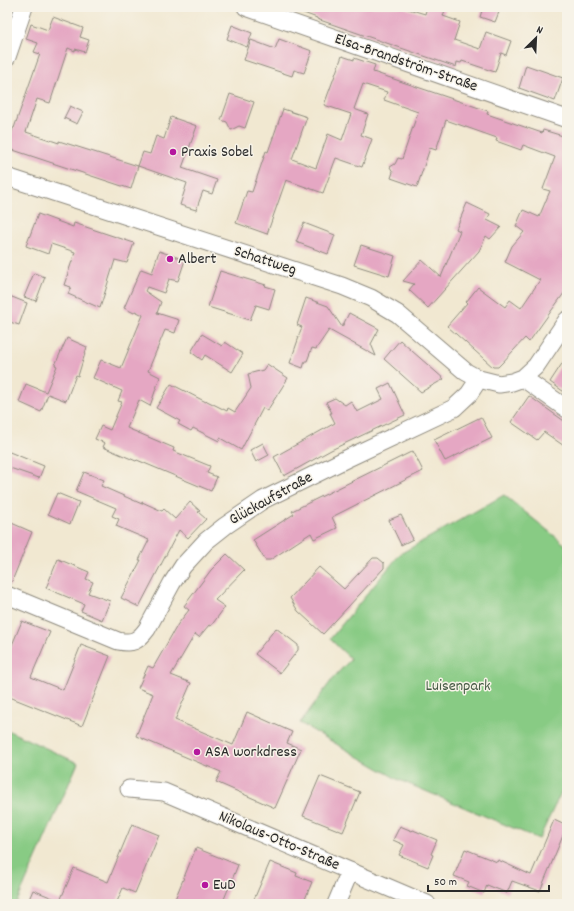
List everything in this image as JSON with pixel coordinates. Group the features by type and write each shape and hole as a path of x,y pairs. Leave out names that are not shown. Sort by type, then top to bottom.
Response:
{"street":[{"path":"7,57 24,7"},
{"name":"Elsa-Brandström-Straße","path":"246,7 567,119"},
{"name":"Schattweg","path":"7,177 342,286 371,298 398,314 466,372 480,380"},
{"path":"480,380 499,384 512,382 523,378 536,366 567,320"},
{"path":"523,378 567,409"},
{"name":"Glückaufstraße","path":"7,595 118,641 132,642 137,640 147,629 183,566 206,541 225,526 263,500 353,455 454,408 469,394 480,380"},
{"name":"Nikolaus-Otto-Straße","path":"129,789 164,792 427,904"},
{"path":"336,904 350,871"}],"green space":[{"name":"Luisenpark","path":"504,495 567,546 567,780 539,839 397,779 300,723 334,677 351,659 330,639 400,554"},
{"path":"7,730 78,763 16,904 7,904"}],"building":[{"path":"293,7 402,7 425,14 427,7 446,7 443,16 460,22 454,40 480,49 486,32 511,41 506,55 501,53 495,72 462,61 461,63 457,62 456,67 317,19 293,9"},
{"path":"483,7 501,7 495,22 480,17"},
{"path":"53,17 83,28 80,37 89,40 85,52 75,49 75,51 68,48 50,103 37,99 26,132 138,166 131,189 7,148 40,54 34,52 38,43 26,39 31,24 48,30"},
{"path":"232,25 252,33 247,47 227,39"},
{"path":"279,39 312,51 304,73 294,70 292,76 244,60 251,40 275,49"},
{"path":"342,56 354,60 354,58 375,65 373,72 488,111 487,114 542,133 543,130 563,136 567,129 567,289 529,342 525,338 498,367 493,367 447,326 467,303 466,302 478,287 505,307 510,300 521,308 540,280 505,262 512,246 524,232 516,226 523,210 539,217 550,191 543,189 555,157 523,145 521,150 496,141 497,138 446,120 436,150 430,148 417,187 391,178 393,172 390,167 395,164 398,158 402,159 418,112 384,100 387,92 363,84 354,109 368,114 361,135 372,139 362,167 336,158 323,193 286,180 267,234 236,223 247,191 252,192 266,151 268,152 283,109 307,117 292,159 316,168 328,134 342,140 351,114 324,105"},
{"path":"526,65 563,78 555,101 519,88"},
{"path":"230,94 254,102 245,128 239,126 231,130 227,122 221,120"},
{"path":"70,106 83,112 77,124 64,118"},
{"path":"171,117 197,126 182,168 217,180 212,194 203,191 196,210 180,205 187,183 138,166 143,152 150,154 156,136 164,139"},
{"path":"467,203 490,214 487,220 501,227 490,239 486,236 479,251 428,308 409,290 414,284 403,281 422,260 441,277 460,231 456,229"},
{"path":"38,214 73,227 74,223 134,243 127,263 115,260 100,308 68,294 71,287 64,285 75,252 51,244 48,254 26,246"},
{"path":"304,223 335,235 328,254 296,242"},
{"path":"361,245 395,256 389,276 354,265"},
{"path":"159,251 185,260 178,281 169,279 164,293 147,287 145,291 161,302 157,313 179,320 175,333 165,330 148,371 160,377 150,406 139,400 127,428 174,448 173,451 210,466 207,473 217,477 211,491 103,447 105,443 95,439 101,426 110,430 122,402 118,401 122,391 93,378 101,360 121,368 143,315 135,311 134,313 124,308 141,269 152,273"},
{"path":"220,271 275,289 269,309 256,305 250,320 208,307"},
{"path":"34,273 45,277 36,301 24,297"},
{"path":"7,295 27,303 19,325 7,321"},
{"path":"306,298 328,306 342,327 349,313 379,329 371,344 376,356 329,330 316,349 312,348 303,368 290,363 302,327 297,325"},
{"path":"202,334 222,346 225,342 243,354 232,372 205,355 202,360 191,352"},
{"path":"67,338 87,347 78,376 76,375 66,401 48,394 41,412 19,402 26,384 46,392 57,366 55,365"},
{"path":"400,340 444,379 421,392 384,359"},
{"path":"567,356 567,394 550,382"},
{"path":"267,364 288,378 267,411 263,408 241,450 220,438 219,441 193,428 191,431 178,424 180,421 156,408 171,384 206,402 207,401 227,411 228,408 235,412 251,388 248,374 263,370"},
{"path":"390,383 405,415 331,450 284,476 274,457 335,423 326,402 335,398 345,405 351,401 357,412 383,399 378,389"},
{"path":"529,396 567,423 567,448 544,432 537,440 511,422"},
{"path":"481,417 492,438 445,461 434,440"},
{"path":"263,443 269,455 256,462 250,450"},
{"path":"7,451 44,466 39,478 7,467"},
{"path":"413,451 423,471 332,517 337,528 314,539 311,533 270,560 265,560 253,540 294,514 292,511"},
{"path":"84,472 104,480 101,486 142,504 142,502 162,511 164,509 175,519 190,502 206,519 188,538 179,530 139,607 121,598 141,560 139,560 149,540 116,526 119,519 112,516 116,508 76,491"},
{"path":"57,493 79,502 70,524 48,514"},
{"path":"401,515 413,539 401,545 389,520"},
{"path":"7,521 32,532 10,586 7,585"},
{"path":"227,554 244,570 215,600 225,607 211,626 209,625 199,637 195,634 171,675 191,683 175,720 233,745 247,712 292,732 287,743 301,749 275,808 216,782 221,772 136,736 153,694 138,688 148,666 153,668 178,624 189,610 184,606 211,570"},
{"path":"373,558 378,558 384,563 384,568 323,634 298,611 290,598 319,567 344,589"},
{"path":"58,559 89,572 86,579 93,582 88,593 110,601 102,620 81,611 84,604 46,588"},
{"path":"22,621 50,632 31,677 63,690 81,645 110,656 82,726 7,696 7,657"},
{"path":"276,628 298,645 298,650 280,673 255,654"},
{"path":"320,776 360,792 343,832 303,816"},
{"path":"554,820 567,826 540,891 512,881 507,893 487,885 484,893 467,886 469,882 454,876 465,849 497,862 498,860 531,875"},
{"path":"132,824 159,835 135,893 123,888 116,904 27,904 33,890 60,901 74,868 108,882"},
{"path":"400,826 437,840 431,854 433,855 428,867 399,855 404,845 393,840"},
{"name":"EuD","path":"196,848 238,865 222,904 173,904"},
{"path":"270,862 297,873 296,876 312,882 303,904 252,904"}],"place":[{"name":"Praxis Sobel","path":"173,152"},
{"name":"Albert","path":"170,259"},
{"name":"ASA workdress","path":"197,752"},
{"name":"EuD","path":"205,885"}]}
